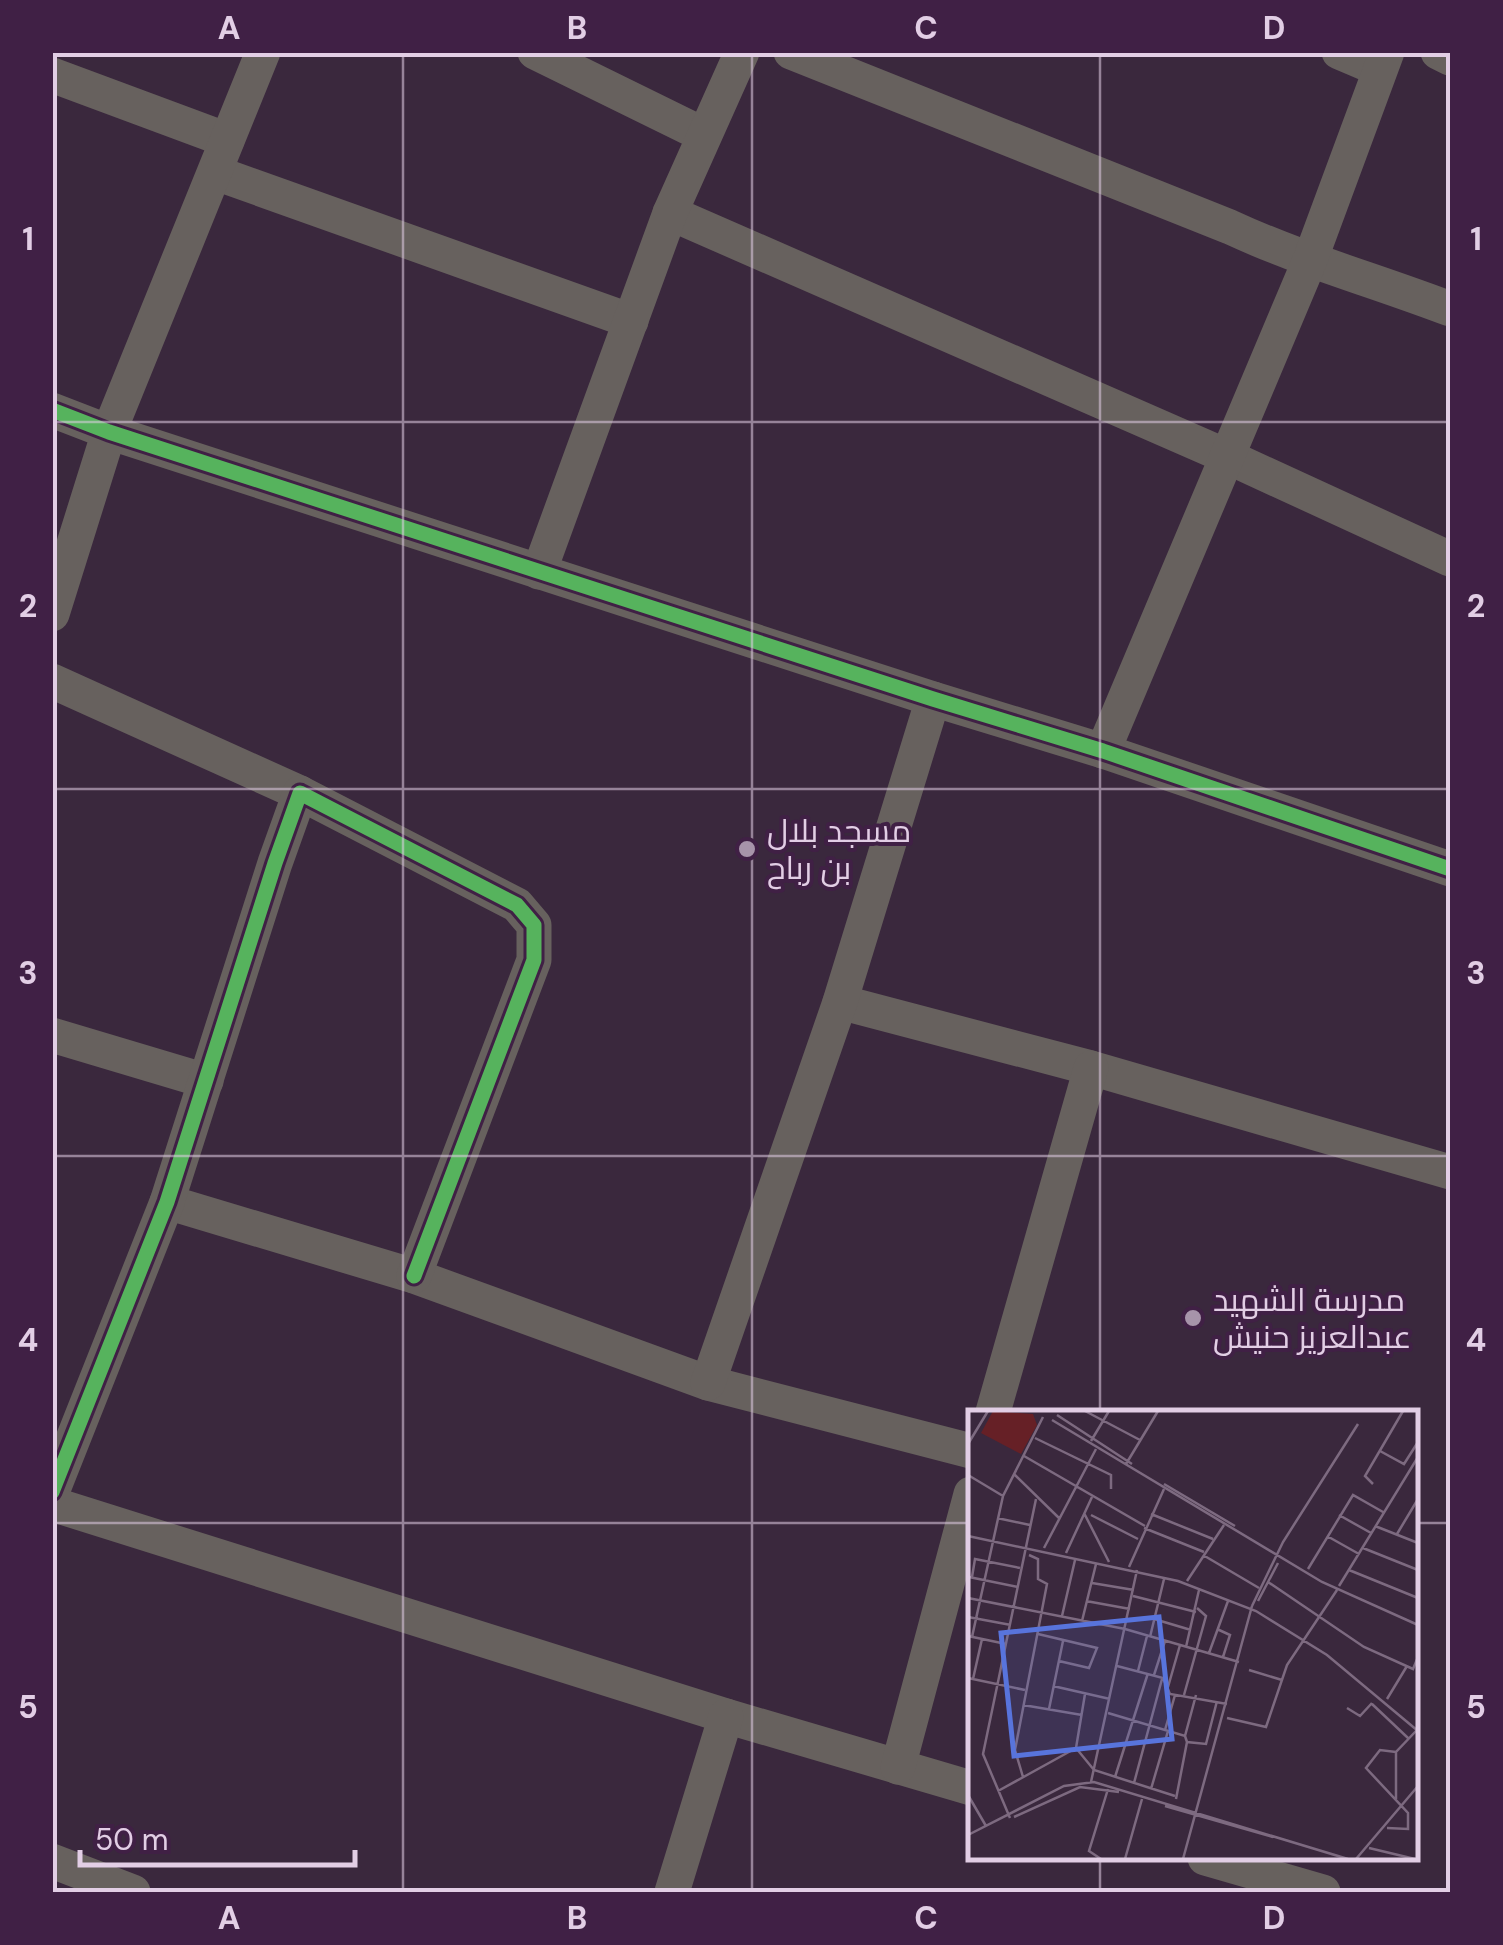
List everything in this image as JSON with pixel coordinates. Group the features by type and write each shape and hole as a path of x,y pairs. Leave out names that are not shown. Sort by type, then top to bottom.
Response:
{"street":[{"path":"52,614 109,432 263,52"},
{"path":"535,52 704,135"},
{"path":"539,572 670,213 742,52"},
{"path":"791,52 1310,260 1450,309"},
{"path":"1103,751 1310,260 1383,61 1339,52"},
{"path":"1438,52 1450,58"},
{"path":"52,75 227,140"},
{"path":"216,173 632,322"},
{"path":"670,213 1226,456 1450,559"},
{"path":"52,410 539,572 1103,751 1450,869"},
{"path":"52,681 300,793 517,905 534,925 534,960 414,1276"},
{"path":"708,1383 840,1002 933,699"},
{"path":"52,1492 166,1202 300,793"},
{"path":"840,1002 1092,1068 1450,1172"},
{"path":"52,1035 206,1080"},
{"path":"994,1410 1092,1068"},
{"path":"166,1202 414,1276 708,1383 968,1450"},
{"path":"898,1767 968,1502"},
{"path":"52,1504 726,1716 968,1787"},
{"path":"672,1892 726,1716"},
{"path":"1212,1860 1323,1892"},
{"path":"52,1861 132,1892"}],"cycle path":[{"path":"52,410 109,432 1103,751 1450,869"},
{"path":"52,1492 167,1202 300,793 517,905 534,925 534,960 414,1276"}],"place":[{"name":"مسجد بلال بن رباح","path":"747,849"},
{"name":"مدرسة الشهيد عبدالعزيز حنيش","path":"1193,1318"}]}
